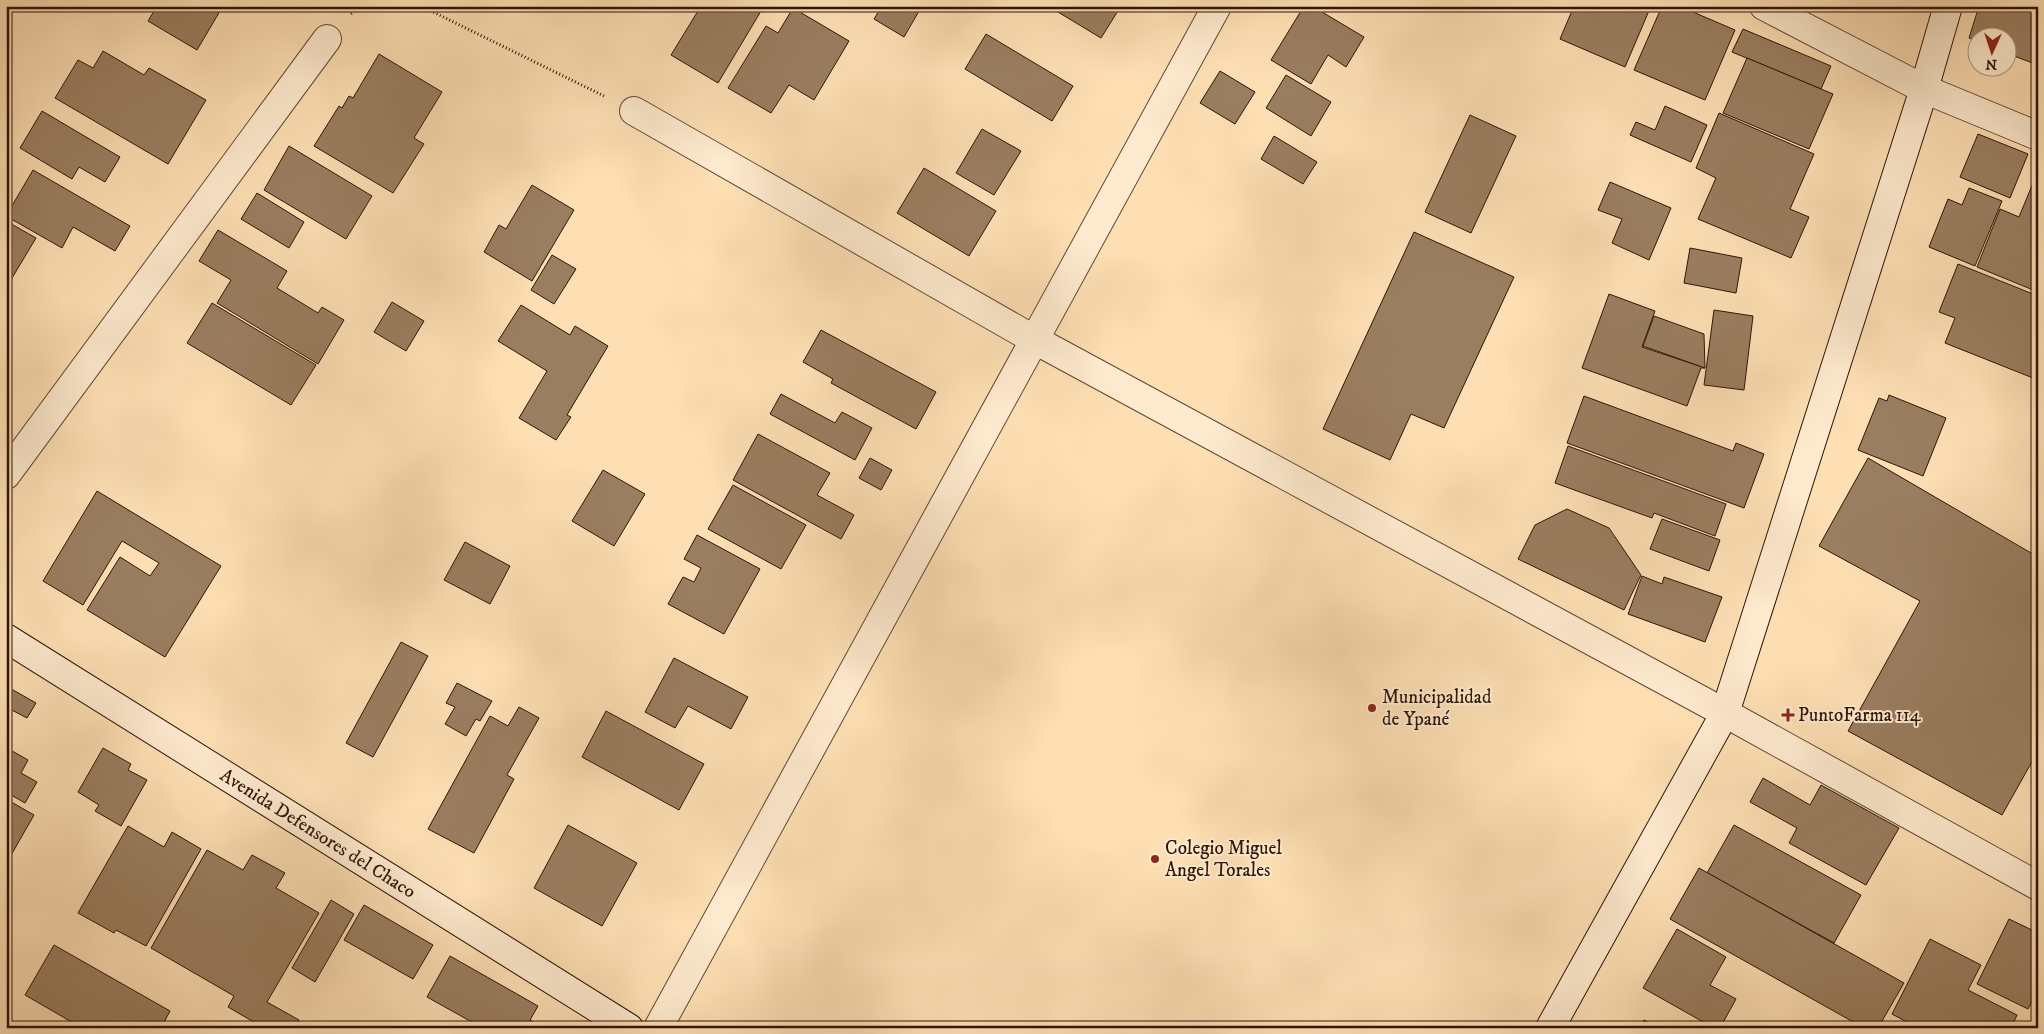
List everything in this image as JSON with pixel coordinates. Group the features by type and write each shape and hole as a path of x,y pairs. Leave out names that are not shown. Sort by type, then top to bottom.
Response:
{"street":[{"path":"658,1028 1217,6"},
{"path":"1764,6 1924,89 2038,136"},
{"path":"1550,1028 1725,713 1924,89 1948,6"},
{"path":"6,475 327,39"},
{"path":"634,111 1035,340 1725,713 2038,886"},
{"name":"Avenida Defensores del Chaco","path":"6,638 629,1028"}],"path":[{"path":"421,6 634,111"}],"building":[{"path":"157,6 223,6 197,50 148,21"},
{"path":"701,6 752,6 761,11 718,83 671,55"},
{"path":"882,6 922,6 904,37 874,19"},
{"path":"1048,6 1121,6 1101,38"},
{"path":"1304,6 1312,6 1364,37 1346,67 1328,55 1311,84 1271,60"},
{"path":"1574,6 1651,6 1625,67 1560,39"},
{"path":"1662,6 1679,6 1735,30 1705,100 1634,70"},
{"path":"1979,6 2038,6 2038,65 2016,57 2016,28 1972,28"},
{"path":"793,8 849,41 814,100 789,85 771,113 728,88 766,26 778,33"},
{"path":"1743,29 1831,66 1821,89 1732,52"},
{"path":"986,34 1073,86 1052,121 965,69"},
{"path":"103,51 144,75 149,68 206,100 168,164 55,98 78,60 93,68"},
{"path":"379,54 442,92 414,138 424,144 393,193 314,146 339,106 342,108 349,96 353,98"},
{"path":"1747,58 1833,94 1809,149 1723,113"},
{"path":"1220,71 1255,92 1235,124 1200,103"},
{"path":"1286,75 1331,102 1311,136 1266,108"},
{"path":"1665,106 1707,125 1691,162 1630,135 1636,122 1655,130"},
{"path":"42,111 120,157 105,182 79,167 72,179 20,148"},
{"path":"1719,113 1814,154 1790,209 1809,217 1791,258 1698,219 1716,178 1696,168"},
{"path":"1470,115 1516,136 1471,233 1425,212"},
{"path":"982,129 1021,151 994,195 956,173"},
{"path":"1978,134 2028,154 2010,198 1960,177"},
{"path":"1274,136 1317,162 1303,184 1261,159"},
{"path":"289,146 372,196 346,239 264,190"},
{"path":"924,168 996,211 969,256 897,213"},
{"path":"33,170 130,226 115,251 73,227 62,248 6,216"},
{"path":"2038,171 2038,255 2035,261 2038,262 2038,292 1977,267 2000,209 2019,217"},
{"path":"1610,182 1671,208 1649,260 1612,243 1622,219 1598,210"},
{"path":"532,185 574,210 532,281 484,252 499,225 506,229"},
{"path":"1969,188 2002,201 1975,266 1929,247 1948,199 1962,205"},
{"path":"257,193 304,222 289,248 241,219"},
{"path":"6,221 36,238 6,288"},
{"path":"218,230 287,271 277,288 318,313 322,307 344,320 318,364 217,303 231,280 199,261"},
{"path":"1414,232 1514,277 1444,428 1411,414 1390,460 1323,429"},
{"path":"1690,248 1742,258 1736,293 1684,283"},
{"path":"552,255 576,269 554,304 531,290"},
{"path":"1958,264 2038,296 2038,380 1945,343 1955,318 1939,312"},
{"path":"1609,294 1655,311 1642,347 1705,368 1701,368 1687,406 1582,368"},
{"path":"392,302 424,321 406,351 374,332"},
{"path":"212,303 316,365 291,405 187,343"},
{"path":"521,305 570,335 575,326 608,346 567,415 571,417 556,440 519,418 547,371 498,341"},
{"path":"1714,310 1753,316 1744,390 1704,385"},
{"path":"1654,316 1704,334 1705,368 1643,346"},
{"path":"821,330 936,392 916,429 831,383 833,379 803,362"},
{"path":"781,394 835,423 842,412 872,428 855,460 770,414"},
{"path":"1889,395 1946,418 1923,476 1858,450 1879,398 1887,401"},
{"path":"1584,396 1733,451 1736,443 1764,454 1744,508 1567,443"},
{"path":"758,434 830,473 817,495 854,515 841,539 733,480"},
{"path":"1568,446 1726,504 1715,536 1654,513 1652,518 1555,483"},
{"path":"870,458 892,470 881,490 859,478"},
{"path":"1868,458 2038,557 2038,751 2002,815 1848,731 1920,601 1819,546"},
{"path":"603,470 645,494 614,546 572,521"},
{"path":"733,485 806,525 781,569 708,529"},
{"path":"97,491 221,566 165,657 87,610 120,557 150,576 159,563 122,541 83,605 43,581"},
{"path":"1567,509 1609,528 1641,575 1624,610 1518,559 1535,525"},
{"path":"1662,519 1720,540 1709,571 1650,549"},
{"path":"697,535 760,569 724,634 668,604 683,577 694,582 701,568 684,559"},
{"path":"465,542 510,566 490,604 444,580"},
{"path":"1642,576 1662,584 1664,577 1722,597 1705,642 1628,614"},
{"path":"401,642 428,656 373,757 346,743"},
{"path":"674,658 748,697 731,729 688,706 675,728 645,712"},
{"path":"457,683 492,701 480,721 476,719 466,736 445,724 455,707 446,703"},
{"path":"6,686 36,703 27,718 6,707"},
{"path":"519,707 539,718 507,775 514,779 474,853 428,829 490,716 508,726"},
{"path":"606,711 704,764 679,810 582,757"},
{"path":"7,748 28,760 21,773 37,782 25,803 6,792"},
{"path":"103,748 131,764 128,770 147,780 121,826 95,811 99,805 78,792"},
{"path":"1763,778 1810,805 1821,785 1899,828 1866,885 1789,843 1797,828 1750,802"},
{"path":"6,799 34,815 6,864"},
{"path":"568,825 637,863 602,926 534,888"},
{"path":"1734,825 1861,895 1834,943 1707,873"},
{"path":"128,826 164,847 172,832 201,849 146,946 116,930 114,933 78,913"},
{"path":"207,850 243,870 252,855 285,873 276,888 319,913 267,1002 299,1020 295,1028 264,1028 228,1007 234,996 151,948"},
{"path":"1699,868 1904,983 1878,1028 1864,1028 1670,919"},
{"path":"331,900 354,914 315,982 292,968"},
{"path":"364,905 433,945 413,979 344,940"},
{"path":"2009,919 2038,933 2038,989 2028,1009 1977,984"},
{"path":"1677,929 1726,957 1710,985 1736,999 1720,1028 1714,1028 1643,988"},
{"path":"1930,939 1981,965 1968,990 2017,1015 2011,1028 1918,1028 1892,1014"},
{"path":"54,945 170,1011 161,1028 82,1028 25,995"},
{"path":"450,956 538,1006 530,1020 543,1028 478,1028 479,1026 427,997"},
{"path":"1644,1020 1658,1028 1640,1028"}],"place":[{"name":"Municipalidad de Ypané","path":"1372,708"},
{"name":"PuntoFarma 114","path":"1788,715"},
{"name":"Colegio Miguel Angel Torales","path":"1155,859"}]}
